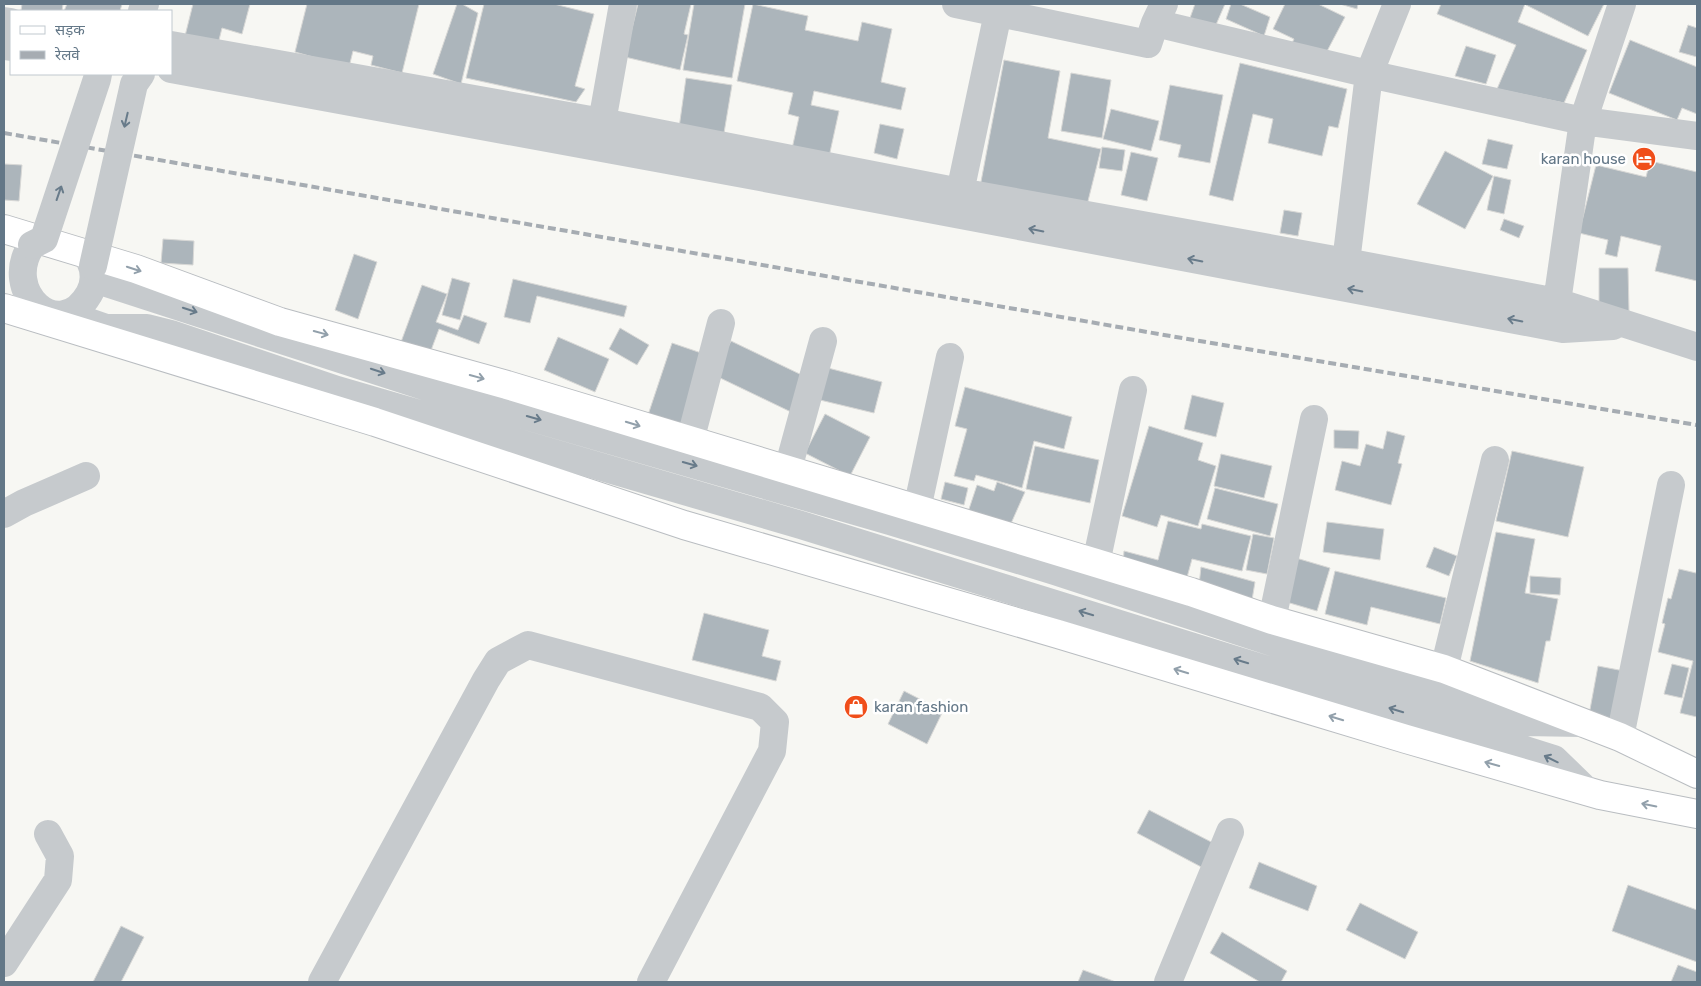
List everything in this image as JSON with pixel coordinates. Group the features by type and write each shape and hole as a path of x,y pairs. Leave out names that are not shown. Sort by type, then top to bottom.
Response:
{"main road":[{"path":"4,229 136,269 280,322 507,385 1191,592 1272,620 1444,669 1620,737 1697,774"},
{"path":"9,296 375,422 684,525 1587,791 1697,814"}],"street":[{"path":"602,122 623,4"},
{"path":"956,4 1148,44 1160,14 1369,74 1583,121 1697,136"},
{"path":"1346,262 1369,74 1397,4"},
{"path":"1557,302 1583,121 1622,4"},
{"path":"960,192 998,12"},
{"path":"172,45 602,122 960,192 1557,302 1697,347"},
{"path":"172,69 760,177 1563,329 1629,325"},
{"path":"98,75 23,248 17,267 16,280 9,296 38,311 51,315 64,314 76,309 85,301 92,290 134,84 140,75"},
{"path":"23,248 56,237 68,240 79,246 88,255 94,273"},
{"path":"94,273 436,390 890,521 1055,571 1517,722 1585,723"},
{"path":"64,314 106,328 147,328 171,334 337,390 801,525 1545,756 1554,759 1587,791"},
{"path":"690,441 721,323"},
{"path":"788,469 823,341"},
{"path":"917,509 950,357"},
{"path":"1096,563 1133,390"},
{"path":"1272,620 1314,419"},
{"path":"1444,669 1495,460"},
{"path":"4,514 24,503 86,476"},
{"path":"1620,737 1671,485"},
{"path":"322,982 486,680 498,661 528,644 760,708 776,722 772,751 651,982"},
{"path":"1168,982 1230,832"},
{"path":"4,963 58,880 60,856 48,834"}],"building":[{"path":"22,4 63,4 62,10 21,10"},
{"path":"67,4 122,4 120,10 64,10"},
{"path":"193,4 250,4 242,34 222,28 218,44 185,36"},
{"path":"307,4 419,4 402,73 371,65 373,56 353,51 349,67 295,52"},
{"path":"457,4 462,4 478,13 461,84 433,74"},
{"path":"484,4 554,4 594,14 575,86 585,89 576,102 466,78"},
{"path":"638,4 691,4 684,34 688,35 680,70 625,57"},
{"path":"694,4 745,4 732,78 683,70"},
{"path":"753,4 808,16 805,30 858,41 862,22 892,29 881,82 906,88 901,110 814,91 811,105 839,111 827,166 790,158 799,117 788,114 793,93 737,81"},
{"path":"1195,4 1225,4 1215,27 1190,18"},
{"path":"1231,4 1240,4 1270,17 1264,36 1226,19"},
{"path":"1285,4 1318,4 1345,17 1325,55 1291,45 1294,39 1273,29"},
{"path":"1340,4 1358,4 1357,9"},
{"path":"1441,4 1525,4 1518,22 1587,50 1564,103 1497,89 1516,45 1437,14"},
{"path":"1526,4 1604,4 1588,36"},
{"path":"1688,25 1697,28 1697,57 1679,52"},
{"path":"1630,40 1697,67 1697,114 1682,108 1677,120 1609,93"},
{"path":"1466,46 1496,55 1486,84 1455,76"},
{"path":"1004,60 1060,71 1048,138 1101,149 1087,205 980,187"},
{"path":"1240,63 1347,89 1338,128 1329,126 1322,156 1268,143 1273,119 1253,114 1233,201 1209,195"},
{"path":"1071,73 1111,80 1102,138 1061,131"},
{"path":"686,78 732,85 723,139 679,128"},
{"path":"1170,85 1223,95 1210,163 1178,157 1181,145 1159,140"},
{"path":"1111,109 1159,121 1151,151 1103,139"},
{"path":"880,124 904,129 897,159 874,153"},
{"path":"1488,139 1513,145 1507,169 1482,164"},
{"path":"1102,147 1125,150 1122,171 1099,168"},
{"path":"1445,151 1493,176 1465,229 1417,204"},
{"path":"1131,152 1158,158 1147,201 1121,195"},
{"path":"1650,161 1697,172 1697,281 1655,271 1661,246 1621,236 1617,257 1605,254 1608,240 1579,233 1596,165 1646,177"},
{"path":"4,164 22,165 19,201 4,200"},
{"path":"1494,176 1511,180 1504,214 1487,210"},
{"path":"1284,210 1302,213 1298,236 1280,233"},
{"path":"1504,219 1524,226 1519,238 1500,230"},
{"path":"163,239 194,241 193,265 161,263"},
{"path":"354,254 377,262 358,319 335,310"},
{"path":"1599,268 1628,268 1629,311 1599,311"},
{"path":"452,278 470,283 460,320 442,315"},
{"path":"513,279 627,306 624,317 537,296 530,323 504,317"},
{"path":"422,285 447,294 436,322 458,330 464,315 487,323 479,344 439,329 430,353 401,342"},
{"path":"620,328 649,345 637,365 609,349"},
{"path":"558,337 609,359 595,392 544,370"},
{"path":"731,341 808,378 791,412 714,375"},
{"path":"672,343 710,356 683,434 646,421"},
{"path":"828,368 882,382 874,413 820,400"},
{"path":"965,387 1072,417 1064,449 1034,441 1022,488 976,475 974,481 954,476 967,429 955,426"},
{"path":"1192,395 1224,403 1216,437 1184,429"},
{"path":"825,414 870,437 850,476 805,453"},
{"path":"1149,426 1203,443 1198,460 1216,466 1198,526 1161,515 1157,527 1122,516"},
{"path":"1334,430 1359,431 1358,449 1334,448"},
{"path":"1387,431 1405,436 1398,463 1402,464 1391,505 1335,490 1342,461 1360,466 1366,444 1383,449"},
{"path":"1035,446 1099,460 1090,503 1026,489"},
{"path":"1512,451 1584,467 1568,537 1496,521"},
{"path":"1221,454 1272,466 1264,498 1214,486"},
{"path":"945,482 968,488 964,505 941,499"},
{"path":"997,482 1025,492 1009,528 968,512 977,485 994,491"},
{"path":"1215,488 1278,504 1270,536 1207,519"},
{"path":"1168,521 1201,529 1202,524 1251,536 1242,571 1192,559 1186,581 1123,564 1124,551 1158,560"},
{"path":"1327,522 1384,529 1380,560 1323,552"},
{"path":"1496,532 1535,539 1525,593 1558,599 1550,641 1546,641 1538,683 1470,661"},
{"path":"1253,534 1274,538 1267,574 1246,570"},
{"path":"1434,547 1457,556 1449,576 1426,567"},
{"path":"1296,558 1330,568 1317,611 1283,601"},
{"path":"1201,567 1255,582 1252,600 1199,585"},
{"path":"1679,569 1696,573 1697,569 1697,717 1680,713 1693,661 1658,652 1665,624 1662,623 1668,598 1671,599"},
{"path":"1335,571 1446,598 1440,624 1371,607 1367,625 1325,614"},
{"path":"1530,576 1561,578 1560,595 1530,593"},
{"path":"704,613 769,630 762,656 781,661 776,681 692,660"},
{"path":"1672,664 1689,668 1682,698 1664,694"},
{"path":"1598,666 1624,671 1616,720 1589,715"},
{"path":"904,691 943,711 927,744 888,724"},
{"path":"1149,810 1219,846 1207,870 1137,833"},
{"path":"1259,862 1317,886 1308,911 1249,888"},
{"path":"1628,885 1697,910 1697,962 1612,931"},
{"path":"1360,903 1418,932 1405,959 1346,930"},
{"path":"121,926 144,937 121,982 93,982"},
{"path":"1222,932 1287,971 1281,982 1260,982 1210,953"},
{"path":"1678,965 1697,972 1697,982 1671,982"},
{"path":"1083,970 1116,982 1078,982"}],"railway":[{"path":"4,133 1176,337 1697,425"}],"place":[{"name":"karan house","path":"1644,159"},
{"name":"karan fashion","path":"856,707"}]}
